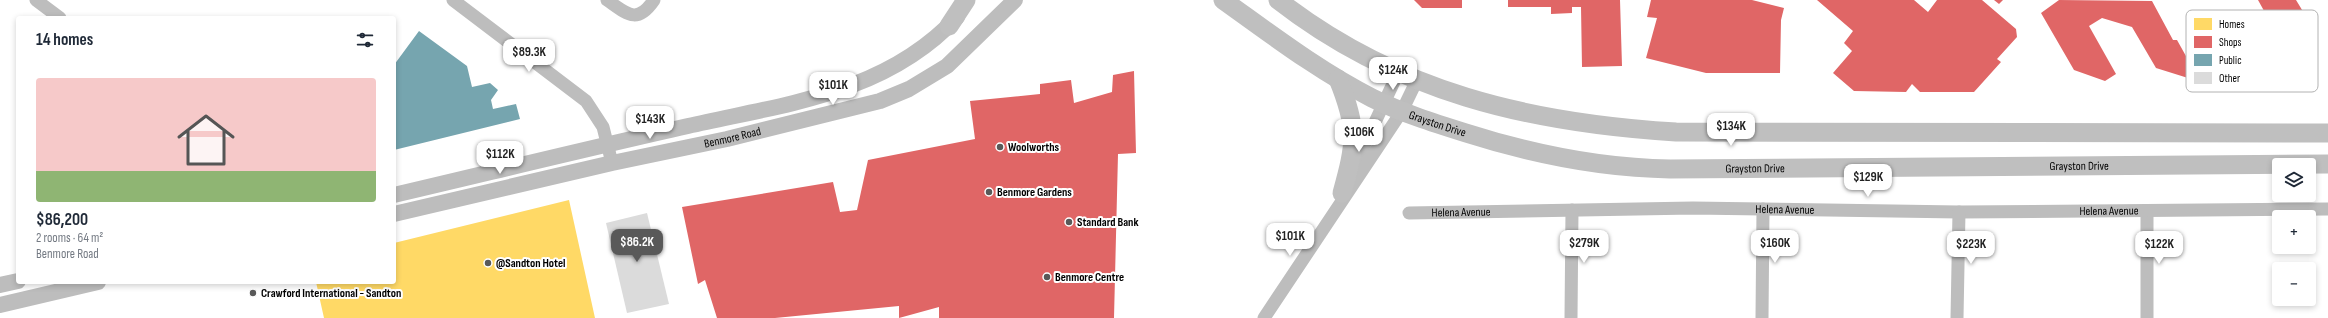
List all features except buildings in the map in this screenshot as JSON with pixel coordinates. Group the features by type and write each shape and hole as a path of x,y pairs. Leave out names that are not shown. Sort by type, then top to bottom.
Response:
{"main road":[{"path":"949,26 966,0"},
{"name":"Grayston Drive","path":"1224,0 1295,52 1338,79 1383,104 1517,148 1601,164 1648,169 2328,164"},
{"path":"1278,0 1307,23 1338,42 1398,73 1465,97 1530,114 1582,124 1676,132 2328,133"},
{"path":"1338,79 1349,108 1354,134 1352,158 1339,201"}],"street":[{"path":"36,0 57,16"},
{"path":"454,0 586,101 603,127 609,146 612,163"},
{"path":"607,0 631,16 639,15 647,10 654,0"},
{"name":"Benmore Road","path":"396,194 609,146 859,84 904,61 949,26 973,0"},
{"name":"Benmore Road","path":"396,214 612,163 728,139 846,111 897,95 923,82 947,66 1015,0"},
{"path":"1339,201 1398,73"},
{"path":"1264,318 1339,201 1402,111 1417,80"},
{"path":"1762,318 1763,209"},
{"name":"Helena Avenue","path":"1409,213 1763,209 1959,212 2147,212 2328,209"},
{"path":"1571,318 1572,210"},
{"path":"1957,318 1959,212"},
{"path":"2147,212 2147,318"},
{"path":"0,285 16,281"},
{"path":"0,305 89,284"}],"place":[{"name":"Woolworths","path":"1000,147"},
{"name":"Benmore Gardens","path":"989,192"},
{"name":"Standard Bank","path":"1069,222"},
{"name":"@Sandton Hotel","path":"488,263"},
{"name":"Benmore Centre","path":"1047,277"},
{"name":"Crawford International - Sandton","path":"253,293"}]}
